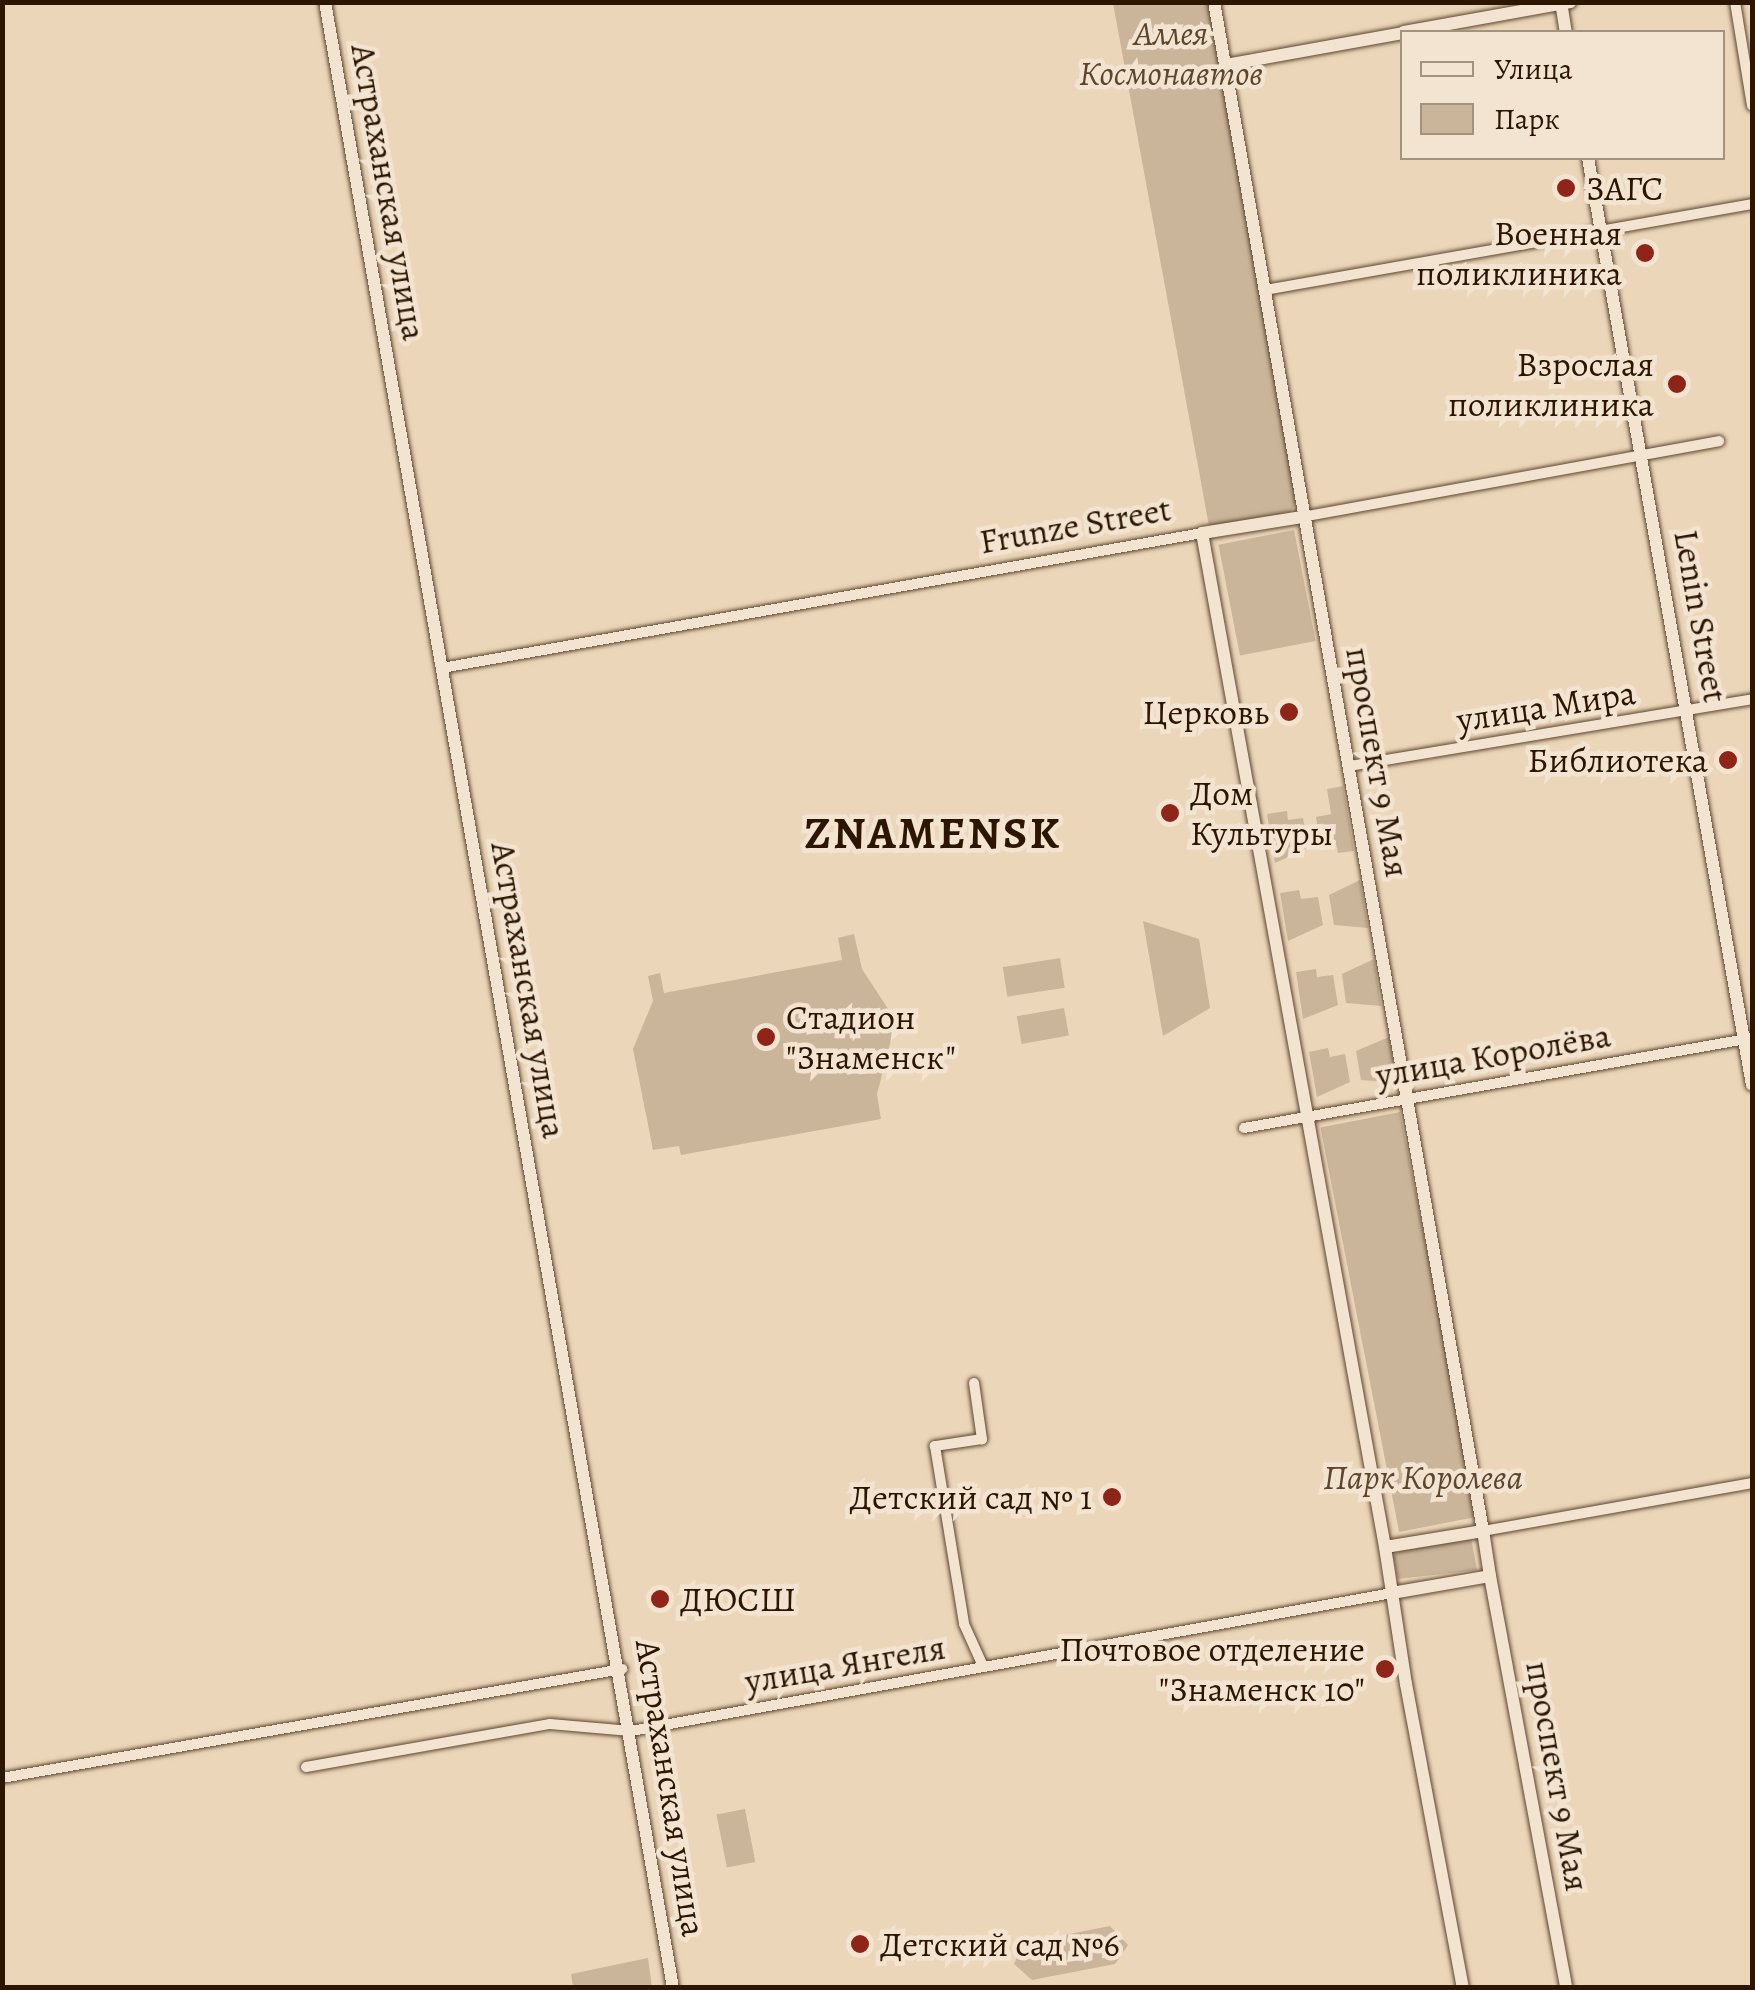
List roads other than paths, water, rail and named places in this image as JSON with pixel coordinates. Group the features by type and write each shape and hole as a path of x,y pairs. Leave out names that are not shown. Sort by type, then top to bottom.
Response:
{"street":[{"name":"Астраханская улица","path":"325,2 623,1668 673,1988"},
{"name":"проспект 9 Мая","path":"1214,2 1405,1098 1566,1988"},
{"path":"1735,2 1752,106"},
{"path":"1419,30 1564,3 1566,30"},
{"path":"1225,65 1400,34"},
{"name":"Lenin Street","path":"1588,160 1748,1039 1752,1085"},
{"path":"1265,290 1752,204"},
{"name":"Frunze Street","path":"442,668 1719,441"},
{"path":"1202,533 1463,1988"},
{"name":"улица Мира","path":"1350,766 1752,699"},
{"name":"улица Королёва","path":"1244,1128 1748,1039"},
{"path":"974,1383 982,1438 935,1446 961,1610 983,1666"},
{"path":"1385,1547 1752,1483"},
{"path":"1392,1593 1490,1576"},
{"name":"улица Янгеля","path":"306,1768 550,1724 631,1730 1392,1593"},
{"path":"2,1778 623,1668"}],"place":[{"name":"ЗАГС","path":"1566,188"},
{"name":"Военная поликлиника","path":"1645,253"},
{"name":"Взрослая поликлиника","path":"1677,384"},
{"name":"Церковь","path":"1289,712"},
{"name":"Библиотека","path":"1728,760"},
{"name":"Дом Культуры","path":"1170,813"},
{"name":"Стадион \"Знаменск\"","path":"766,1037"},
{"name":"Детский сад № 1","path":"1112,1497"},
{"name":"ДЮСШ","path":"660,1599"},
{"name":"Почтовое отделение \"Знаменск 10\"","path":"1385,1669"},
{"name":"Детский сад №6","path":"860,1944"}],"district":[{"name":"ZNAMENSK","path":"933,834"}],"park label":[{"name":"Аллея Космонавтов","path":"1171,53"},
{"name":"Парк Королева","path":"1423,1477"}]}
